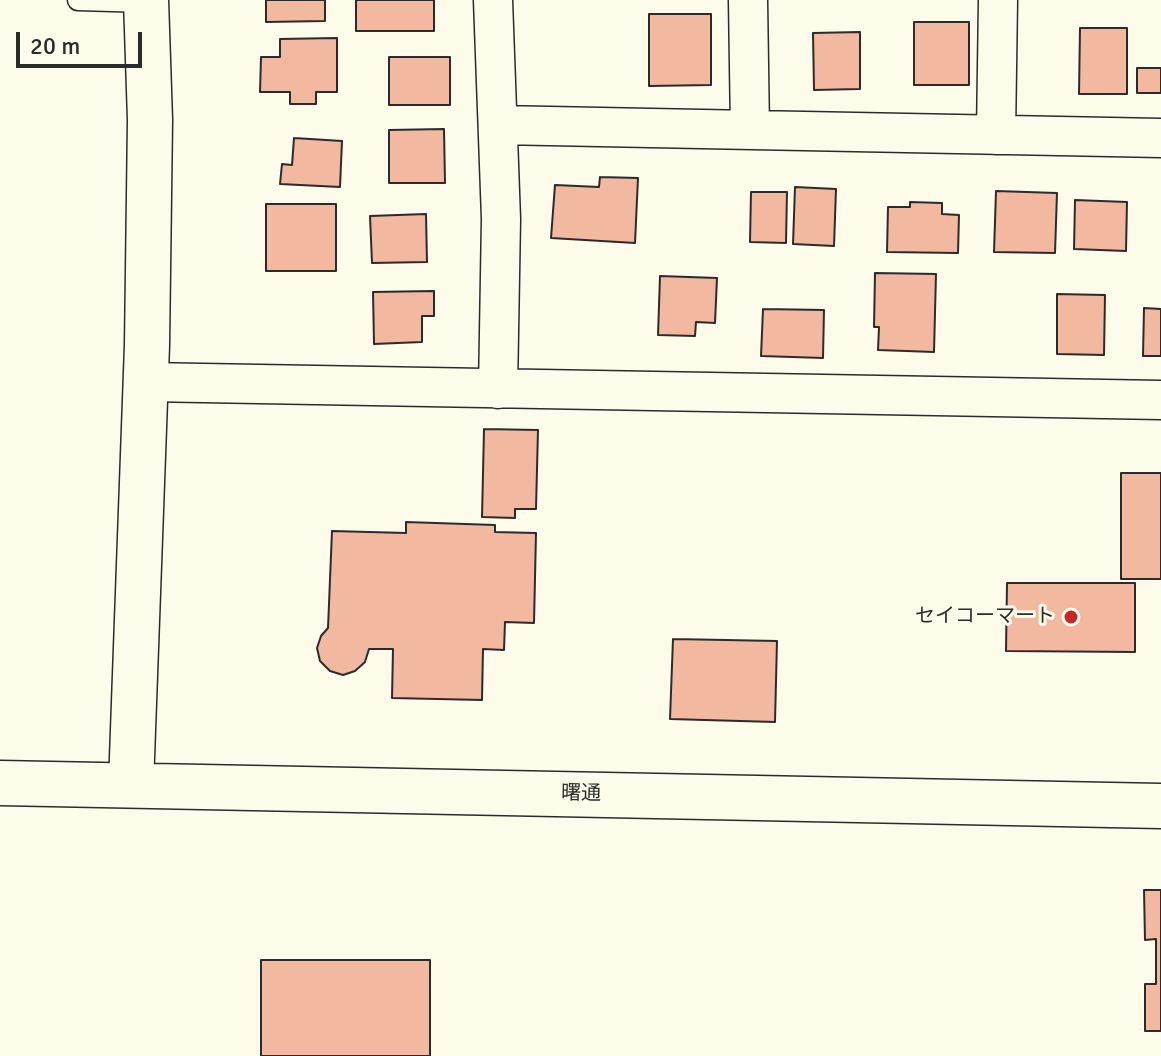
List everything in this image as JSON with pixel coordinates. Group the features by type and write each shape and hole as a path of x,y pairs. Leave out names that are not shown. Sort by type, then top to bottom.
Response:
{"street":[{"path":"493,0 501,219 498,389"},
{"path":"748,0 750,130"},
{"path":"996,135 998,0"},
{"path":"131,785 146,382 150,120 146,1"},
{"path":"498,125 1161,138"},
{"path":"146,382 1161,400"},
{"name":"曙通","path":"0,783 1161,806"}],"lane":[{"path":"78,0 146,1"}],"building":[{"path":"266,0 325,0 325,21 266,22"},
{"path":"356,0 434,0 434,31 356,31"},
{"path":"649,14 711,14 711,85 649,86"},
{"path":"914,22 969,22 969,85 914,85"},
{"path":"1080,28 1127,28 1127,94 1079,94"},
{"path":"860,32 860,89 814,90 813,33"},
{"path":"337,38 337,92 316,92 316,104 290,104 290,92 260,92 261,57 280,57 280,39"},
{"path":"389,57 450,57 450,105 389,105"},
{"path":"1137,68 1161,68 1161,93 1137,93"},
{"path":"444,129 445,183 389,183 389,130"},
{"path":"294,138 342,141 340,187 280,184 282,164 292,165"},
{"path":"600,177 638,178 635,243 551,238 555,185 599,187"},
{"path":"795,187 836,189 834,246 793,244"},
{"path":"996,191 1057,193 1055,253 994,252"},
{"path":"751,192 787,192 786,243 750,242"},
{"path":"1075,200 1127,202 1126,251 1074,249"},
{"path":"910,202 942,203 942,214 959,215 958,253 887,252 888,207 910,207"},
{"path":"266,204 336,204 336,271 266,271"},
{"path":"426,214 427,262 372,263 370,216"},
{"path":"875,273 936,274 934,352 878,350 879,327 874,327"},
{"path":"660,276 717,278 715,323 696,322 695,336 658,335"},
{"path":"434,291 434,316 422,316 422,342 374,344 373,292"},
{"path":"1057,294 1105,295 1104,355 1057,354"},
{"path":"1144,308 1161,309 1161,356 1143,356"},
{"path":"763,309 824,310 823,358 761,356"},
{"path":"484,429 538,430 536,509 515,509 515,518 482,517"},
{"path":"1121,473 1161,473 1161,579 1121,579"},
{"path":"406,522 495,525 495,532 536,533 534,623 505,622 504,650 483,649 482,700 392,698 393,649 369,649 365,662 355,671 343,675 330,671 320,661 317,648 328,628 332,531 406,533"},
{"name":"セイコーマート","path":"1007,583 1135,583 1135,652 1006,651"},
{"path":"673,639 777,641 775,722 670,719"},
{"path":"1144,890 1161,890 1161,1031 1145,1031 1145,984 1156,984 1156,939 1145,940"},
{"path":"261,960 430,960 430,1056 261,1056"}],"place":[{"name":"セイコーマート","path":"1071,617"}]}
